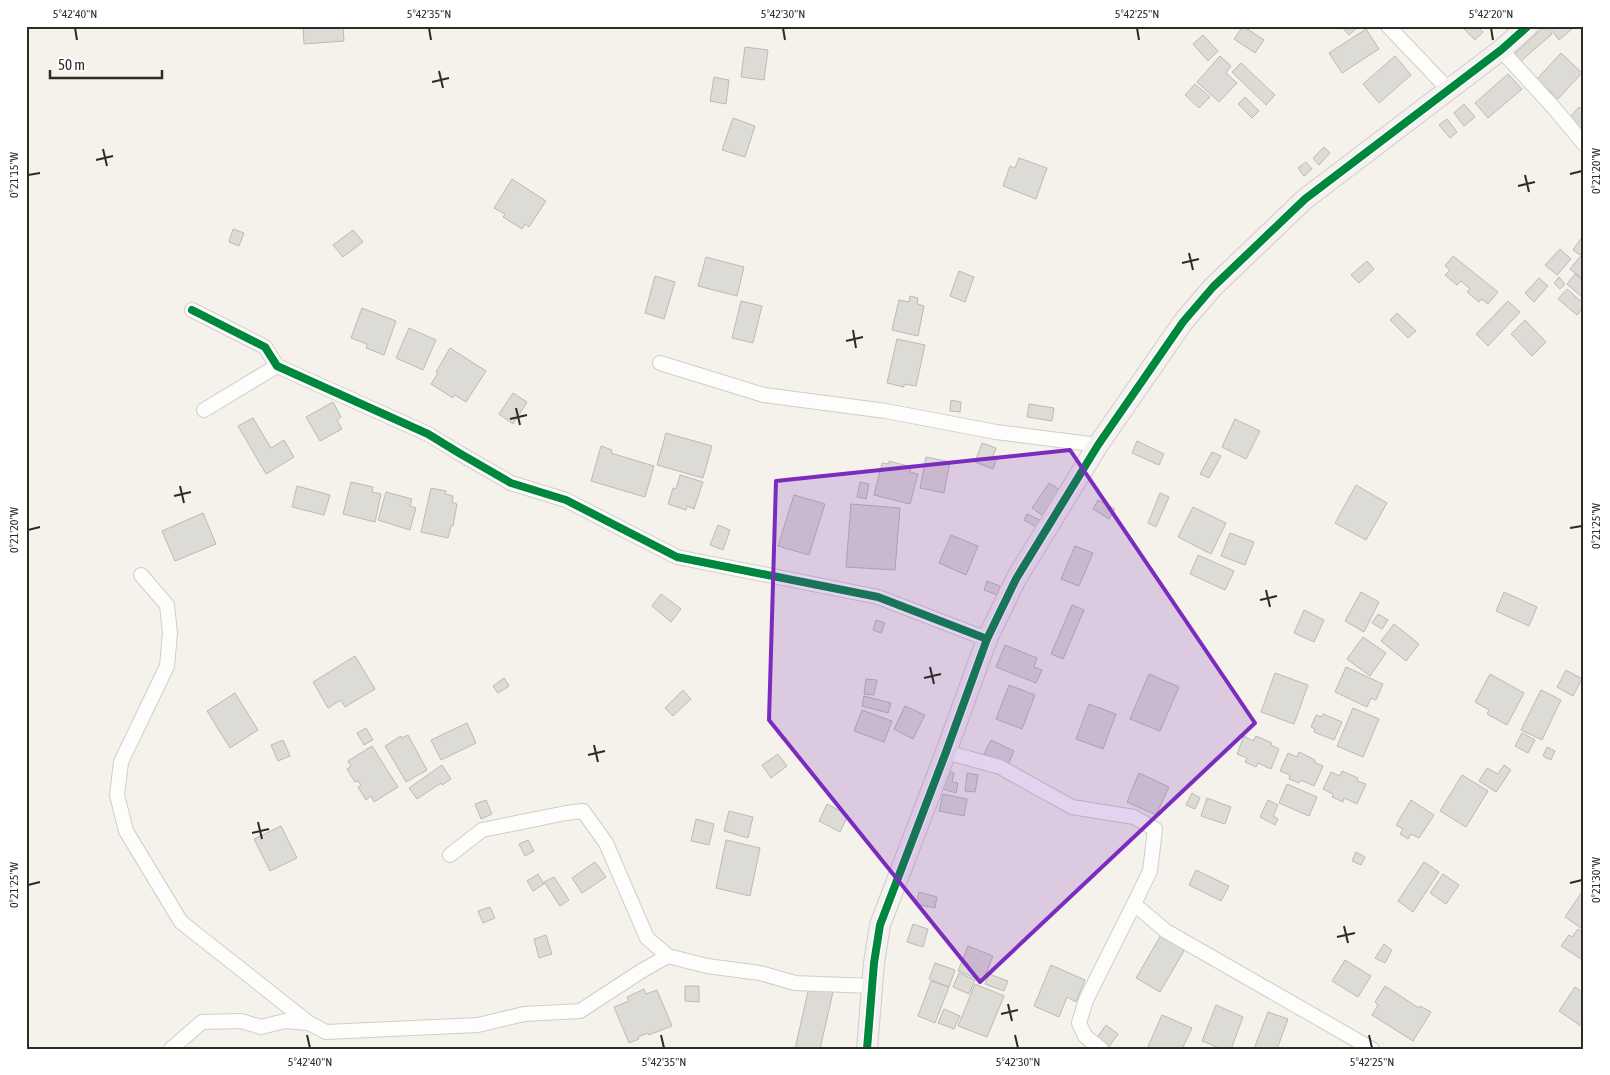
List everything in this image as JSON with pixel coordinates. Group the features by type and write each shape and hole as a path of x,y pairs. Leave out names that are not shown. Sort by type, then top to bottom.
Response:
{"street":[{"path":"1388,26 1448,89"},
{"path":"867,1049 876,944 880,925 987,639 1016,579 1098,445 1182,322 1213,287 1305,199 1501,50 1528,26"},
{"path":"1501,50 1584,144"},
{"path":"192,310 265,347 277,366 428,434 511,483 566,500 677,558 878,597 987,639"},
{"path":"660,363 764,395 886,411 996,432 1098,445"},
{"path":"204,410 277,366"},
{"path":"140,575 167,605 170,633 167,666 121,762 117,795 126,831 181,922 309,1023 326,1032 478,1025 524,1014 580,1011 668,956"},
{"path":"946,752 1000,767 1072,807 1134,817 1155,829 1150,871 1086,1000 1079,1023 1085,1036 1101,1049"},
{"path":"450,855 482,830 584,811 606,843 647,938 668,956 707,966 760,973 795,983 872,986"},
{"path":"1134,904 1166,931 1372,1049"},
{"path":"171,1049 202,1022 242,1021 261,1028 285,1021 309,1023"}],"highlighted area":[{"path":"1070,450 1255,723 980,982 769,720 776,481"}],"building":[{"path":"303,26 343,26 344,41 304,44"},
{"path":"1243,26 1264,40 1255,53 1234,39"},
{"path":"1341,26 1359,26 1349,35"},
{"path":"1477,26 1483,32 1475,40 1462,27"},
{"path":"1545,26 1552,34 1521,61 1514,54"},
{"path":"1548,26 1570,26 1572,29 1559,40"},
{"path":"1366,29 1379,49 1342,73 1329,53"},
{"path":"1203,35 1218,51 1208,61 1193,44"},
{"path":"745,47 768,50 764,80 741,77"},
{"path":"1561,53 1582,73 1558,99 1537,79"},
{"path":"1220,56 1231,66 1226,73 1237,83 1219,102 1197,82"},
{"path":"1395,56 1411,75 1379,103 1363,84"},
{"path":"1241,63 1275,95 1266,105 1232,72"},
{"path":"1508,74 1522,89 1488,118 1475,103"},
{"path":"714,77 729,80 726,104 710,101"},
{"path":"1195,84 1210,97 1199,108 1185,95"},
{"path":"1245,97 1259,111 1252,118 1238,104"},
{"path":"1464,104 1475,117 1464,126 1454,113"},
{"path":"1579,107 1584,111 1584,131 1569,118"},
{"path":"733,118 755,126 745,157 722,150"},
{"path":"1447,119 1457,132 1450,138 1439,125"},
{"path":"1324,147 1330,153 1319,165 1313,158"},
{"path":"1019,158 1047,168 1036,199 1003,186 1010,166 1015,168"},
{"path":"1306,162 1312,169 1304,176 1298,168"},
{"path":"512,179 546,201 529,227 525,224 522,229 503,217 505,214 494,208"},
{"path":"233,229 244,233 239,246 229,242"},
{"path":"353,230 363,242 343,257 333,245"},
{"path":"1583,236 1584,250 1580,255 1573,250"},
{"path":"1560,249 1571,259 1557,275 1545,265"},
{"path":"1584,252 1584,280 1570,269"},
{"path":"1453,256 1498,292 1488,304 1481,299 1479,302 1467,292 1470,289 1461,281 1457,285 1445,275 1450,270 1445,266"},
{"path":"706,257 744,267 737,296 698,286"},
{"path":"1367,261 1374,269 1359,283 1351,275"},
{"path":"959,271 974,277 965,302 950,296"},
{"path":"1575,274 1584,281 1584,299 1567,284"},
{"path":"655,276 675,282 664,319 645,313"},
{"path":"1559,277 1565,284 1560,289 1554,283"},
{"path":"1539,278 1548,286 1534,302 1525,293"},
{"path":"1567,289 1584,304 1584,307 1577,315 1558,299"},
{"path":"910,296 918,298 917,304 924,306 918,336 892,330 899,300 909,302"},
{"path":"741,301 762,306 753,343 732,338"},
{"path":"1508,301 1520,312 1488,346 1476,334"},
{"path":"362,308 396,321 384,355 366,348 367,344 351,338"},
{"path":"1397,313 1416,331 1408,338 1390,320"},
{"path":"1525,320 1546,342 1532,356 1511,334"},
{"path":"409,328 436,340 423,370 396,358"},
{"path":"897,339 925,345 916,386 904,384 904,387 887,383"},
{"path":"450,348 486,371 466,402 455,395 453,398 431,384"},
{"path":"513,393 527,402 513,424 499,414"},
{"path":"951,400 961,402 960,412 950,411"},
{"path":"333,402 341,417 337,420 342,429 320,441 306,417"},
{"path":"1029,404 1054,408 1052,421 1027,417"},
{"path":"253,418 271,448 284,440 294,457 266,474 238,426"},
{"path":"1235,419 1260,431 1246,459 1222,447"},
{"path":"666,433 712,446 703,478 657,465"},
{"path":"1137,441 1164,454 1159,465 1132,453"},
{"path":"982,443 996,448 993,456 997,458 993,469 975,462"},
{"path":"601,446 612,450 611,453 654,466 645,497 591,481"},
{"path":"1212,452 1221,456 1209,478 1200,474"},
{"path":"926,457 950,462 944,493 920,488"},
{"path":"889,461 911,467 910,472 918,474 910,504 874,495 882,463 889,464"},
{"path":"680,475 703,482 694,509 687,506 686,510 668,504 673,488 676,489"},
{"path":"351,482 373,487 372,492 381,494 375,522 343,514"},
{"path":"860,482 869,484 866,499 857,497"},
{"path":"1049,483 1060,490 1043,516 1032,508"},
{"path":"1356,485 1387,503 1366,540 1335,523"},
{"path":"297,486 330,495 324,515 292,507"},
{"path":"431,488 446,491 445,494 453,496 452,502 457,504 453,526 451,526 448,538 421,532"},
{"path":"386,492 412,499 410,506 416,508 410,530 378,520"},
{"path":"1160,493 1169,497 1156,527 1148,523"},
{"path":"794,495 825,504 809,555 778,546"},
{"path":"1098,500 1115,509 1109,519 1093,509"},
{"path":"851,504 900,508 895,570 846,567"},
{"path":"1193,507 1226,523 1211,554 1178,537"},
{"path":"203,513 216,544 175,561 162,531"},
{"path":"1027,514 1040,520 1036,527 1024,520"},
{"path":"718,525 730,530 723,550 710,545"},
{"path":"1230,533 1254,542 1245,565 1221,556"},
{"path":"951,535 978,546 966,575 939,563"},
{"path":"1075,546 1093,553 1079,586 1061,579"},
{"path":"1198,555 1234,571 1225,590 1190,574"},
{"path":"987,581 1000,586 997,595 984,590"},
{"path":"1361,592 1379,602 1364,632 1345,621"},
{"path":"1504,592 1537,607 1529,626 1496,611"},
{"path":"661,594 681,609 671,622 652,606"},
{"path":"1072,605 1084,610 1063,659 1051,654"},
{"path":"1304,610 1324,620 1314,642 1294,633"},
{"path":"1378,614 1388,620 1382,629 1372,623"},
{"path":"876,620 885,623 881,633 873,630"},
{"path":"1394,624 1419,644 1406,661 1381,641"},
{"path":"1363,637 1386,653 1370,676 1347,659"},
{"path":"1005,645 1037,658 1034,667 1042,670 1036,683 996,667"},
{"path":"355,656 375,689 345,707 341,700 328,708 313,682"},
{"path":"1346,667 1383,684 1376,700 1371,698 1367,707 1335,692"},
{"path":"1566,670 1582,679 1573,696 1557,687"},
{"path":"1275,673 1308,685 1294,724 1261,712"},
{"path":"1149,674 1179,687 1160,731 1130,719"},
{"path":"1490,674 1524,693 1507,725 1487,714 1489,710 1475,702"},
{"path":"504,678 509,686 498,693 493,686"},
{"path":"866,679 877,680 874,695 864,694"},
{"path":"1009,685 1035,695 1022,729 996,719"},
{"path":"683,690 691,699 673,716 665,708"},
{"path":"1541,690 1561,700 1542,740 1521,730"},
{"path":"235,693 258,730 230,748 207,711"},
{"path":"864,696 891,703 888,713 862,706"},
{"path":"1089,704 1116,714 1103,749 1076,739"},
{"path":"905,706 925,715 913,739 894,729"},
{"path":"1353,708 1379,719 1363,757 1337,746"},
{"path":"862,710 892,721 884,742 854,731"},
{"path":"1323,714 1342,722 1334,740 1314,732 1315,729 1311,727 1316,715 1321,717"},
{"path":"467,723 476,743 441,760 431,740"},
{"path":"366,728 373,740 364,745 357,733"},
{"path":"1522,733 1535,740 1528,753 1515,746"},
{"path":"408,735 427,770 406,782 385,746 401,736 402,738"},
{"path":"1244,736 1253,741 1256,736 1272,743 1271,745 1279,749 1271,769 1258,763 1256,767 1245,762 1247,758 1237,754"},
{"path":"283,740 290,756 278,761 271,745"},
{"path":"991,740 1014,751 1008,765 984,754"},
{"path":"372,746 398,787 374,802 371,796 366,800 358,787 361,785 358,781 355,782 347,769 351,766 348,761"},
{"path":"1547,747 1555,751 1551,760 1543,756"},
{"path":"1299,752 1323,766 1314,786 1301,780 1299,783 1289,779 1290,775 1280,771 1288,753 1297,757"},
{"path":"778,754 787,766 771,778 762,765"},
{"path":"442,765 451,779 442,785 441,783 417,799 409,788"},
{"path":"1504,765 1511,770 1496,792 1479,781 1487,768 1498,774"},
{"path":"947,771 954,773 952,782 958,783 956,793 943,789"},
{"path":"1342,771 1358,778 1357,781 1366,784 1357,804 1344,798 1343,802 1332,797 1333,794 1323,789 1331,772 1340,776"},
{"path":"967,773 978,775 975,792 965,791"},
{"path":"1139,773 1169,787 1156,815 1127,802"},
{"path":"1462,775 1488,791 1466,827 1440,811"},
{"path":"1287,784 1317,797 1309,816 1279,803"},
{"path":"1192,793 1200,798 1195,809 1186,805"},
{"path":"943,794 967,799 964,816 939,811"},
{"path":"1207,798 1231,807 1225,824 1201,816"},
{"path":"486,800 492,814 481,819 475,804"},
{"path":"1268,800 1278,805 1273,816 1278,819 1275,825 1260,817"},
{"path":"1411,800 1434,815 1419,838 1411,834 1408,839 1400,834 1403,829 1396,825"},
{"path":"827,804 848,815 840,832 819,821"},
{"path":"729,811 753,817 748,838 724,831"},
{"path":"696,819 714,824 709,845 691,841"},
{"path":"281,826 297,858 270,871 254,839"},
{"path":"528,840 534,851 525,856 519,844"},
{"path":"726,840 760,848 750,896 716,888"},
{"path":"1356,852 1365,857 1361,865 1352,861"},
{"path":"595,862 606,877 582,893 572,878"},
{"path":"1424,862 1439,872 1413,912 1398,901"},
{"path":"1196,870 1229,886 1221,901 1189,885"},
{"path":"538,874 544,884 533,891 527,881"},
{"path":"1443,874 1459,885 1446,904 1430,893"},
{"path":"554,877 569,900 560,906 544,882"},
{"path":"1584,889 1584,930 1565,917"},
{"path":"919,892 937,897 935,908 916,904"},
{"path":"490,907 495,918 483,923 478,911"},
{"path":"913,924 928,929 923,947 907,942"},
{"path":"1578,929 1584,933 1584,961 1561,946 1569,935 1572,937"},
{"path":"546,935 552,954 539,958 534,939"},
{"path":"1161,935 1185,949 1160,992 1136,978"},
{"path":"1384,944 1392,950 1385,963 1375,958"},
{"path":"968,946 993,956 983,981 958,971"},
{"path":"1345,960 1371,976 1358,997 1332,981"},
{"path":"935,963 955,970 949,987 929,979"},
{"path":"1051,965 1085,980 1076,1002 1067,997 1059,1017 1034,1006"},
{"path":"959,973 975,980 969,994 953,987"},
{"path":"989,974 1008,981 1004,991 985,984"},
{"path":"931,981 949,987 935,1023 918,1016"},
{"path":"975,984 1004,996 987,1037 958,1026"},
{"path":"685,986 699,986 699,1002 685,1001"},
{"path":"1385,986 1419,1008 1420,1006 1431,1012 1413,1041 1372,1015 1378,1005 1375,1002"},
{"path":"809,987 833,992 820,1049 795,1049"},
{"path":"1575,987 1584,993 1584,1022 1581,1026 1559,1011"},
{"path":"644,989 646,994 657,990 672,1026 649,1035 648,1033 629,1043 614,1007 629,1001 627,997"},
{"path":"1216,1005 1243,1017 1231,1049 1222,1049 1202,1041"},
{"path":"944,1009 960,1016 954,1029 938,1023"},
{"path":"1268,1012 1288,1019 1277,1049 1254,1049"},
{"path":"1162,1015 1192,1028 1182,1049 1147,1049"},
{"path":"1106,1025 1118,1034 1108,1048 1096,1039"}],"cycle path":[{"path":"867,1049 874,963 880,925 987,639 1016,579 1098,445 1183,322 1213,287 1305,199 1501,50 1528,26"},
{"path":"192,310 265,347 277,366 428,434 511,483 566,500 677,557 878,597 987,639"}]}
